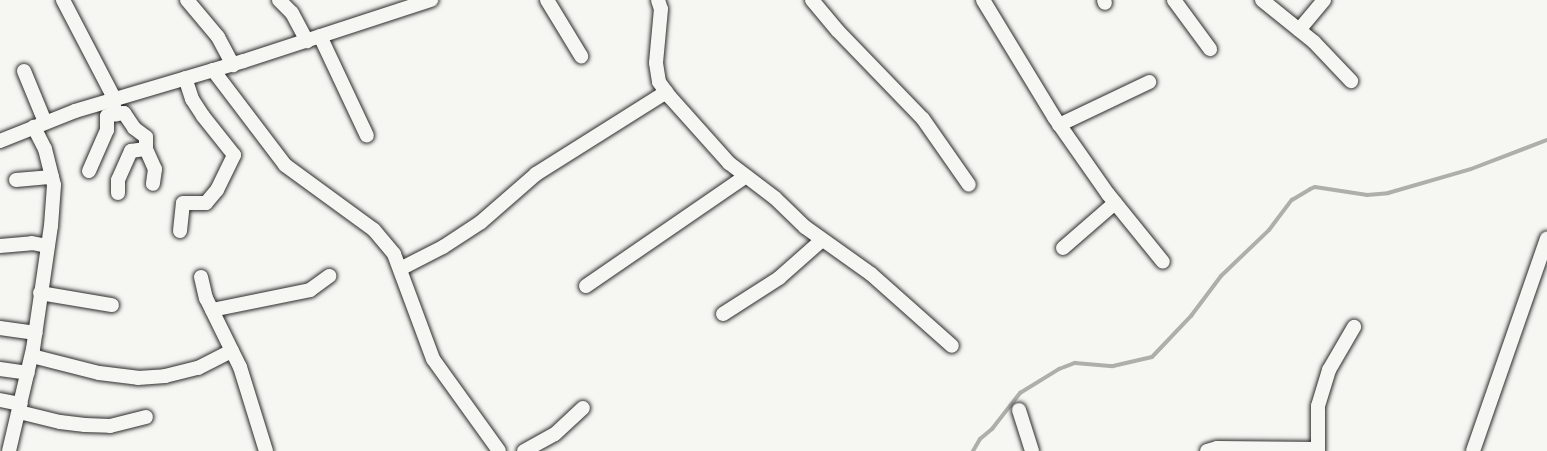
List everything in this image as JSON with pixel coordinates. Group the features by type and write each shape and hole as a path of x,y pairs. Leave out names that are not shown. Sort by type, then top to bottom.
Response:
{"street":[{"path":"63,0 113,99 116,114"},
{"path":"187,0 218,37 233,65"},
{"path":"279,0 314,38 367,136"},
{"path":"0,141 40,124 113,99 233,65 431,0"},
{"path":"546,0 581,56"},
{"path":"658,0 661,9 656,63 659,82 666,92 729,163 822,240 871,274 952,346"},
{"path":"812,0 838,31 923,119 969,185"},
{"path":"983,0 1007,43 1059,125 1115,203 1163,262"},
{"path":"1174,0 1210,49"},
{"path":"1262,0 1299,30 1352,81"},
{"path":"1299,30 1324,0"},
{"path":"213,70 285,165 374,230 394,254 433,359 499,451"},
{"path":"9,451 36,333 54,185 40,124 24,71"},
{"path":"180,231 183,203 206,203 217,190 234,155 192,99 185,78"},
{"path":"1059,125 1149,82"},
{"path":"400,269 481,222 536,174 666,92"},
{"path":"89,171 106,130 107,116 124,113 134,128 146,137 146,149 155,169 153,184"},
{"path":"118,193 118,180 131,151 146,149"},
{"path":"586,286 746,176"},
{"path":"16,180 51,177"},
{"path":"1063,248 1115,203"},
{"path":"1473,451 1547,239"},
{"path":"723,314 779,278 822,240"},
{"path":"0,246 32,243 48,246"},
{"path":"212,310 310,290 329,276"},
{"path":"201,277 212,310 232,351 266,451"},
{"path":"40,293 112,304"},
{"path":"1207,451 1217,448 1318,450 1318,406 1329,370 1354,327"},
{"path":"0,328 36,333"},
{"path":"32,356 99,373 138,378 165,376 198,368 232,351"},
{"path":"0,369 28,373"},
{"path":"0,400 60,422 85,425 110,426 146,417"},
{"path":"524,451 555,434 583,408"},
{"path":"1019,410 1032,451"}],"waterway":[{"path":"973,451 980,439 992,429 1020,393 1059,369 1075,363 1113,366 1152,357 1191,316 1221,276 1269,230 1292,200 1310,189 1315,187 1367,195 1388,193 1471,169 1547,140"}]}
